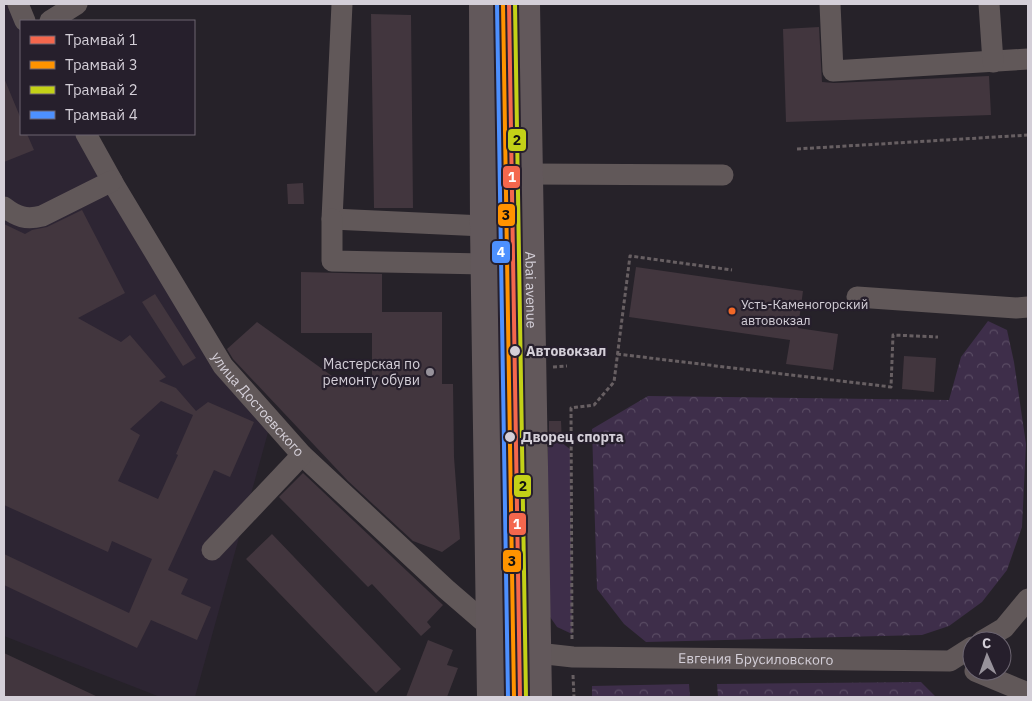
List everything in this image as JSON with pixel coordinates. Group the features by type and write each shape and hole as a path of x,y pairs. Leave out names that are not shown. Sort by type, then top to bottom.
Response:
{"main road":[{"path":"483,4 484,226 491,697"},
{"name":"Abai avenue","path":"526,4 538,697"}],"street":[{"path":"18,4 25,20"},
{"path":"52,20 77,4"},
{"path":"342,4 332,219 332,261 486,264"},
{"path":"830,4 833,71 1028,59"},
{"path":"989,4 993,62"},
{"name":"улица Достоевского","path":"87,135 223,366 302,455 446,589 490,627 538,653"},
{"path":"529,174 724,175"},
{"path":"4,207 17,216 27,219 34,218 42,216 112,181"},
{"path":"332,219 484,226"},
{"path":"857,297 1016,308 1028,307"},
{"path":"212,550 302,455"},
{"path":"999,631 1004,628 1028,599"},
{"name":"Евгения Брусиловского","path":"538,653 573,657 950,661"},
{"path":"950,661 962,653"},
{"path":"950,661 962,666"},
{"path":"1001,681 1028,692"}],"path":[{"path":"797,150 1028,134"},
{"path":"574,697 572,408 594,404 614,382 630,256 732,270"},
{"path":"617,354 891,387 893,335 938,337"},
{"path":"552,367 566,366"}],"shaded area":[{"path":"4,4 17,4 21,20 20,135 92,135 222,364 272,418 195,697 160,697 4,636"}],"green space":[{"path":"988,321 1007,330 1014,362 1026,444 1022,527 1007,570 982,602 949,626 922,635 646,642 624,624 597,589 592,429 648,396 949,400 961,357"},
{"path":"548,443 562,443 570,449 572,634 557,627 548,614"},
{"path":"921,682 936,697 718,697 717,684"},
{"path":"689,684 690,697 592,697 592,686"}],"building":[{"path":"371,14 411,15 413,208 374,208"},
{"path":"819,27 822,82 989,76 991,115 786,122 783,29"},
{"path":"4,78 20,117 20,135 27,135 34,150 4,162"},
{"path":"303,183 304,204 288,204 287,184"},
{"path":"82,210 125,293 78,318 121,342 130,335 166,377 159,381 176,388 196,411 208,402 254,422 230,477 214,470 168,570 188,579 181,594 211,607 197,640 151,620 137,648 4,585 4,554 129,613 152,559 112,541 108,552 4,505 4,224 25,234 32,230 47,227","holes":["161,401 193,415 176,454 178,455 158,499 118,481 140,435 130,429"]},
{"name":"Усть-Каменогорский автовокзал","path":"636,267 803,291 798,328 838,334 833,370 786,364 790,340 629,317"},
{"path":"301,272 382,274 382,312 442,312 442,384 453,384 454,457 460,539 442,552 413,541 348,481 233,359 227,349 257,322 332,376 372,380 372,333 301,333"},
{"path":"155,294 196,358 183,366 142,302"},
{"path":"904,356 936,358 934,392 902,389"},
{"path":"549,421 561,421 562,443 549,443"},
{"path":"303,473 443,605 427,622 431,627 421,636 372,584 368,587 279,497"},
{"path":"272,534 401,669 376,693 246,559"},
{"path":"428,640 453,650 447,665 458,668 447,697 406,697"},
{"path":"4,653 98,697 4,697"}],"tram line":[{"name":"4","path":"497,4 508,697"},
{"name":"3","path":"503,4 514,697"},
{"name":"1","path":"509,4 520,697"},
{"name":"2","path":"515,4 526,697"}],"place":[{"name":"Усть-Каменогорский автовокзал","path":"732,311"},
{"name":"Автовокзал","path":"515,351"},
{"name":"Мастерская по ремонту обуви","path":"430,372"},
{"name":"Дворец спорта","path":"510,437"}]}
